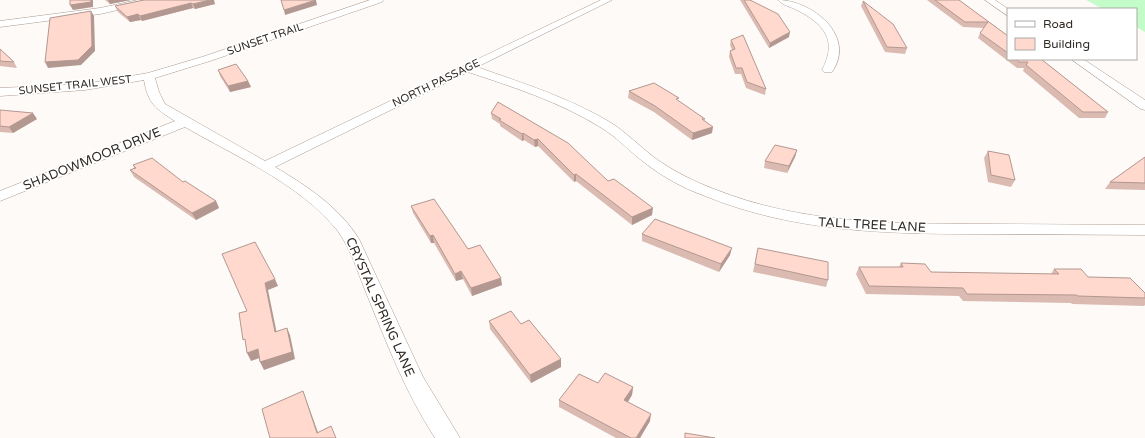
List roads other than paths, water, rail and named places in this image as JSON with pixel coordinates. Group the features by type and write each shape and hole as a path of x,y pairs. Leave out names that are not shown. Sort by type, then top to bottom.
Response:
{"street":[{"path":"0,24 100,11 150,0"},
{"name":"SUNSET TRAIL","path":"149,76 206,59 379,0"},
{"name":"NORTH PASSAGE","path":"265,166 608,0"},
{"path":"782,0 808,12 826,27 834,44 834,54 828,70"},
{"path":"989,0 1007,12"},
{"path":"1077,60 1145,106"},
{"name":"TALL TREE LANE","path":"468,68 545,94 581,111 622,135 652,161 677,178 728,200 788,217 842,226 894,228 1145,230"},
{"name":"SUNSET TRAIL WEST","path":"0,92 77,88 149,76"},
{"name":"CRYSTAL SPRING LANE","path":"149,76 154,99 161,106 185,122 265,166 307,193 343,227 352,241 418,392 437,424 448,438"},
{"name":"SHADOWMOOR DRIVE","path":"0,196 185,122"}]}
